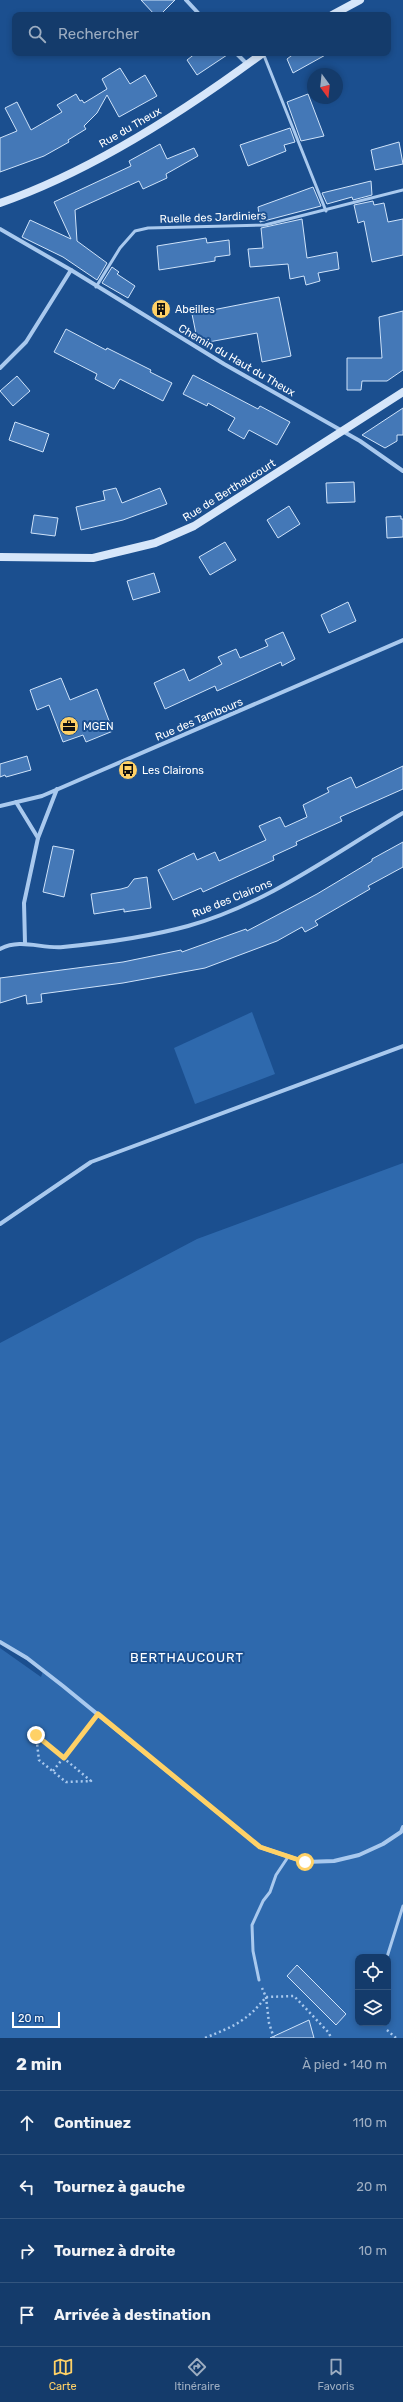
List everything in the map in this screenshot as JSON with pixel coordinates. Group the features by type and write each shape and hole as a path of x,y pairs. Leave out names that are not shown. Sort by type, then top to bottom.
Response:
{"main road":[{"path":"338,12 360,0"},
{"name":"Rue du Theux","path":"0,203 63,176 145,134 259,56"},
{"name":"Rue de Berthaucourt","path":"0,557 93,558 155,543 194,526 403,392"}],"street":[{"path":"186,0 197,12"},
{"path":"239,56 248,64"},
{"name":"Chemin du Haut du Theux","path":"0,229 71,270 96,287 360,441 403,471"},
{"path":"0,368 26,342 71,270"},
{"name":"Rue des Tambours","path":"0,806 57,789 403,640"},
{"path":"25,943 24,903 38,838 57,789"},
{"path":"16,802 38,838"},
{"name":"Rue des Clairons","path":"0,949 25,943 60,948 136,937 189,926 241,907 284,886 338,851 403,813"},
{"path":"0,1224 91,1162 403,1046"},
{"path":"0,1642 27,1658 98,1714 260,1847 305,1862 334,1861 359,1855 383,1844 401,1832 403,1827"}],"lane":[{"path":"264,56 326,211"},
{"name":"Ruelle des Jardiniers","path":"96,287 120,248 135,231 148,228 265,225 326,211 403,190"},
{"path":"259,1980 253,1951 252,1925 263,1901 270,1892 276,1875 288,1857"},
{"path":"388,1954 403,1906"}],"path":[{"path":"53,1771 98,1714"},
{"path":"36,1735 91,1781 66,1782 53,1771 40,1760 36,1735"},
{"path":"259,1980 266,1997 269,2022 274,2038"},
{"path":"266,1997 294,1996 329,2033 331,2038"},
{"path":"205,2038 241,2023 252,2015 266,1997"}],"shaded area":[{"path":"252,1012 275,1074 195,1104 174,1048"},
{"path":"403,1163 403,2038 0,2038 0,1648 41,1677 43,1671 0,1642 0,1343 197,1239"}],"building":[{"path":"141,0 175,0 163,12 152,12"},
{"path":"192,56 226,56 197,75 187,60"},
{"path":"291,56 324,56 293,73 287,59"},
{"path":"120,68 130,84 145,75 157,96 119,117 107,95 97,113 84,126 86,129 68,140 69,142 44,156 0,172 0,138 17,131 5,108 17,102 31,130 62,112 57,105 76,94 80,101 82,100 84,103 107,89 102,79"},
{"path":"307,94 307,104 312,104 324,136 301,141 287,102"},
{"path":"290,128 295,142 284,145 286,151 248,166 240,145"},
{"path":"399,142 403,164 375,170 371,150"},
{"path":"160,144 167,159 194,148 198,156 166,174 167,178 143,189 139,181 75,210 77,241 107,263 97,280 63,257 22,237 30,220 71,239 54,202 131,166 129,161"},
{"path":"371,181 372,195 353,200 352,197 327,204 322,193"},
{"path":"313,187 321,206 260,222 258,207"},
{"path":"373,201 374,205 384,203 388,222 403,219 403,255 372,262 364,221 358,223 354,205"},
{"path":"302,219 307,258 337,252 339,269 318,273 320,281 306,285 304,276 290,279 288,264 250,267 248,249 263,248 261,228"},
{"path":"206,238 207,243 229,240 230,255 215,257 215,261 159,270 157,246"},
{"path":"112,267 119,272 117,274 135,286 128,298 102,283"},
{"path":"279,297 291,356 262,362 257,333 198,344 192,314"},
{"path":"403,311 403,370 387,381 362,381 361,390 347,390 347,358 382,358 379,317"},
{"path":"66,329 106,350 107,348 151,370 150,372 172,383 163,401 120,379 114,389 95,379 97,374 54,352"},
{"path":"193,375 258,409 260,406 290,422 277,445 249,430 244,439 228,430 235,418 208,403 207,406 183,394"},
{"path":"17,376 30,391 13,406 0,391"},
{"path":"403,408 403,435 397,435 397,441 385,448 362,435"},
{"path":"15,422 49,434 43,452 9,440"},
{"path":"354,482 355,502 327,503 326,483"},
{"path":"116,488 122,503 160,488 167,504 123,520 81,530 76,507 105,500 103,491"},
{"path":"289,506 300,524 278,538 267,520"},
{"path":"34,515 58,518 55,536 31,533"},
{"path":"401,516 401,519 403,519 403,537 387,538 386,517"},
{"path":"225,542 236,560 210,575 199,557"},
{"path":"154,573 160,592 133,600 127,581"},
{"path":"348,602 356,621 329,633 321,615"},
{"path":"283,632 295,659 282,666 281,662 217,691 215,686 165,709 154,683 184,669 189,681 222,664 218,657 236,649 240,658 268,646 265,640"},
{"path":"61,678 70,700 97,689 113,731 86,742 83,735 63,742 49,705 37,710 30,690"},
{"path":"27,756 31,770 6,777 5,775 0,777 0,764"},
{"path":"403,766 403,789 340,817 342,821 296,842 297,845 273,856 274,860 203,892 201,888 173,900 158,870 194,853 197,860 215,852 219,861 266,840 259,826 280,817 285,827 307,817 303,805 329,792 327,788 351,777 356,788"},
{"path":"403,842 403,867 368,886 370,889 315,921 318,925 305,932 302,927 277,941 205,968 123,983 41,994 42,1002 27,1004 26,995 0,1003 0,978 123,962 181,950 182,952 246,929 247,931 317,894 372,861 372,859"},
{"path":"53,846 74,850 64,897 43,892"},
{"path":"147,877 151,908 124,912 124,909 94,914 91,894 128,887 134,879"},
{"path":"297,1965 346,2014 336,2025 287,1976"},
{"path":"309,2020 314,2038 270,2038"}],"place":[{"name":"Abeilles","path":"161,309"},
{"name":"MGEN","path":"69,726"},
{"name":"Les Clairons","path":"128,770"}],"district":[{"name":"BERTHAUCOURT","path":"187,1657"}],"route":[{"path":"36,1735 64,1758 98,1714 156,1760 217,1813 260,1847 305,1862"}]}
